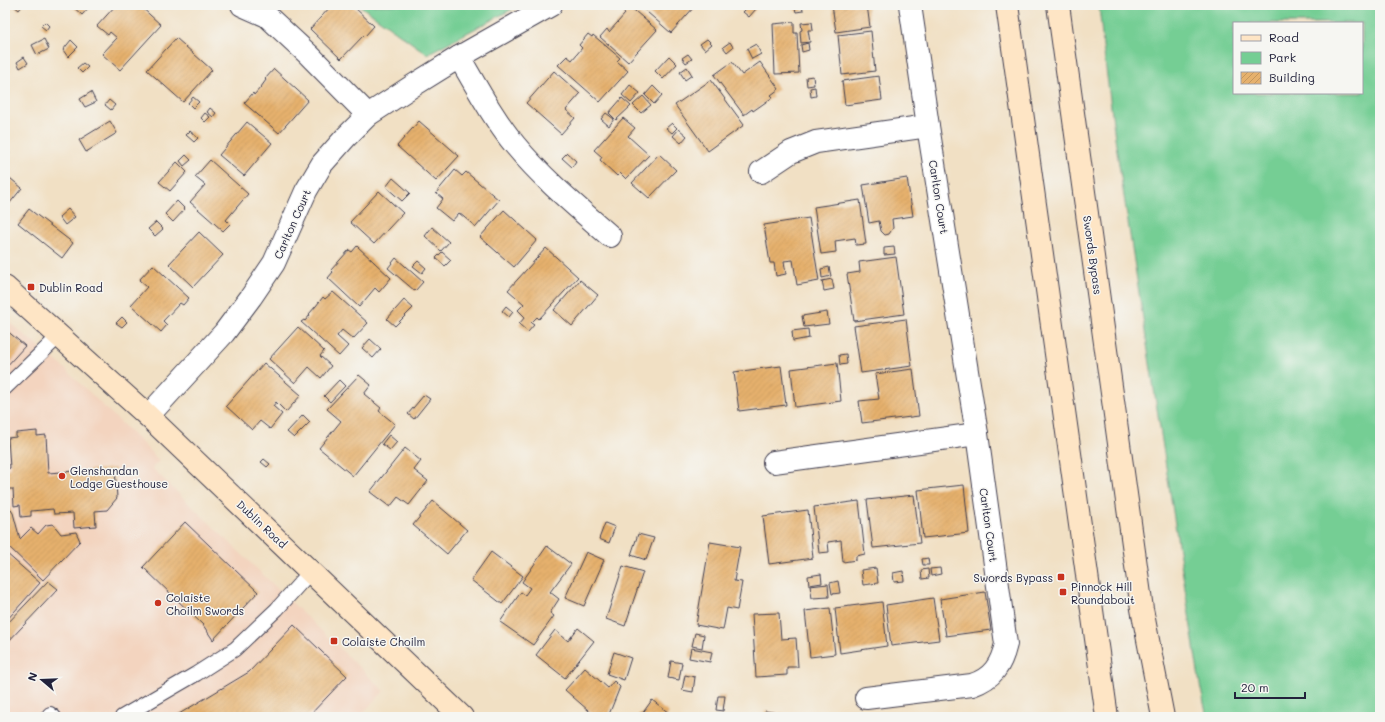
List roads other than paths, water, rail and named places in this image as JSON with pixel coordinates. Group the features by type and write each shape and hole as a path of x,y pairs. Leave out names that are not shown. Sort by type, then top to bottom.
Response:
{"main road":[{"path":"1007,5 1107,717"},
{"name":"Swords Bypass","path":"1058,5 1142,609 1163,717"},
{"name":"Dublin Road","path":"5,287 148,416 462,717"}],"street":[{"path":"242,5 272,11 309,55 368,115"},
{"name":"Carlton Court","path":"148,416 224,333 251,298 274,263 306,191 322,164 346,137 368,115 459,57 552,5"},
{"name":"Carlton Court","path":"866,698 972,685 982,682 991,675 998,666 1006,644 976,434 910,5"},
{"path":"459,57 495,118 514,144 534,167 610,236"},
{"path":"761,172 791,152 816,142 928,126"},
{"path":"774,462 976,434"}],"lane":[{"path":"5,388 60,335"},
{"path":"122,717 196,674 235,649 277,609 311,571"},
{"path":"48,717 50,714 54,717"}],"place":[{"name":"Dublin Road","path":"31,287"},
{"name":"Glenshandan Lodge Guesthouse","path":"62,476"},
{"name":"Swords Bypass","path":"1061,577"},
{"name":"Pinnock Hill Roundabout","path":"1063,592"},
{"name":"Colaiste Choilm Swords","path":"158,603"},
{"name":"Colaiste Choilm","path":"334,641"}]}
